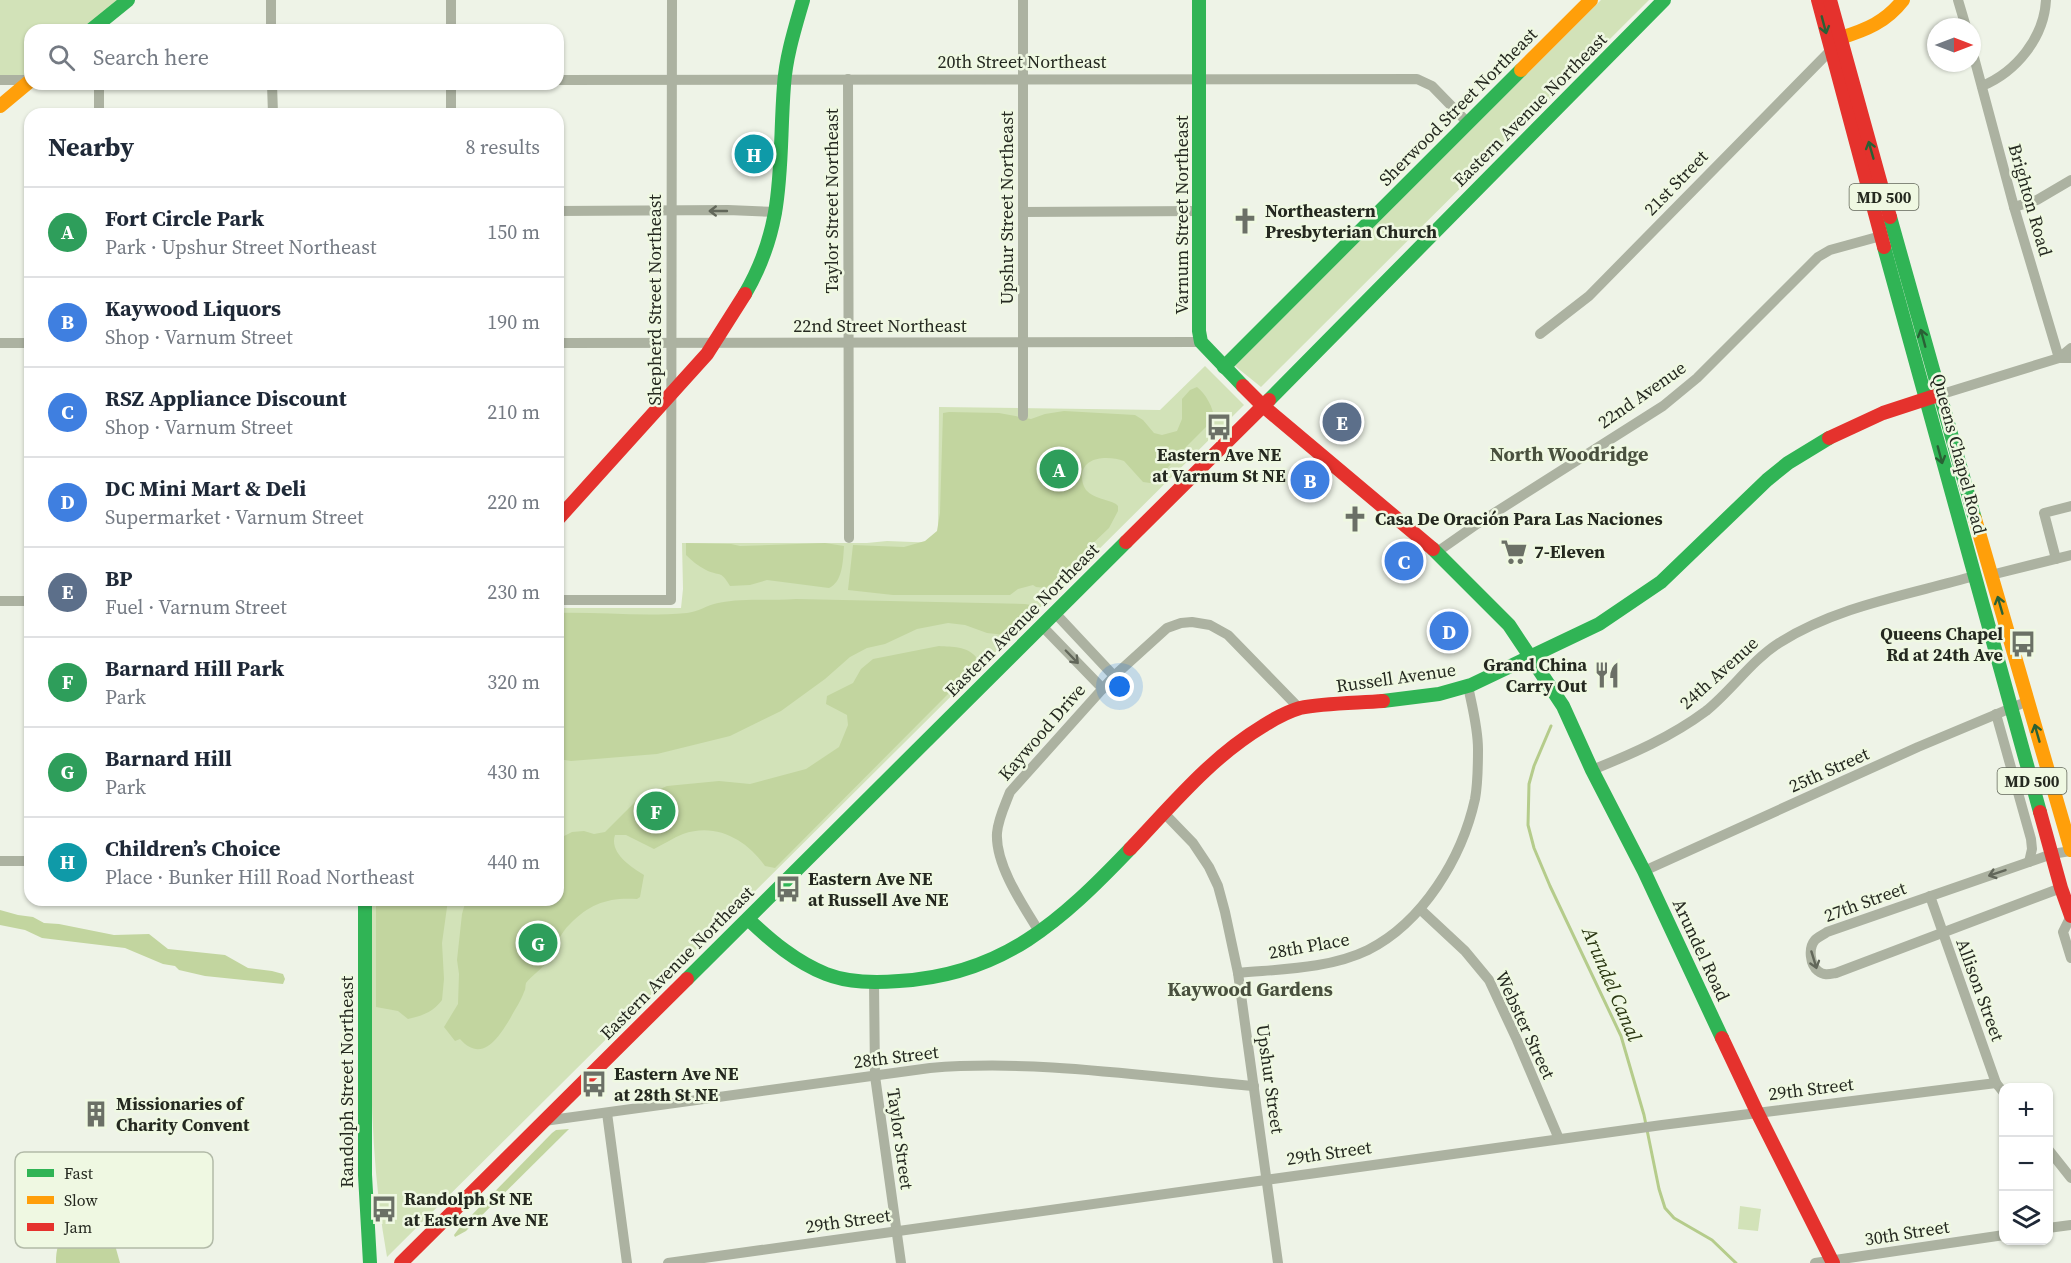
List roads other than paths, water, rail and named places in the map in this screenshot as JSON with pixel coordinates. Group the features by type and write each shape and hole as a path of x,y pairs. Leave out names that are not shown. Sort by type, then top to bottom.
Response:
{"street":[{"path":"98,24 128,0"},
{"path":"271,0 271,24"},
{"path":"451,0 451,24"},
{"name":"Shepherd Street Northeast","path":"564,600 671,600 672,0"},
{"path":"564,512 715,342 727,326 762,260 777,212 785,79 803,0"},
{"name":"Upshur Street Northeast","path":"1023,0 1023,416"},
{"name":"Varnum Street Northeast","path":"1200,0 1199,331 1201,342"},
{"name":"Sherwood Street Northeast","path":"1224,367 1591,0"},
{"name":"Eastern Avenue Northeast","path":"401,1263 1263,405 1664,0"},
{"name":"Queens Chapel Road","path":"1818,0 1835,44 2071,850"},
{"name":"Queens Chapel Road","path":"1830,0 1835,44 1881,236 1924,399 2061,888 2071,916 2063,933 2071,958"},
{"path":"1835,44 1884,21 1903,0"},
{"path":"1963,0 1958,0 1963,18"},
{"path":"1982,86 2006,73 2029,49 2045,12 2046,0"},
{"name":"21st Street","path":"1540,334 1589,296 1835,44"},
{"name":"Brighton Road","path":"1978,72 2014,207 2059,358"},
{"name":"Taylor Street Northeast","path":"848,79 849,538"},
{"name":"20th Street Northeast","path":"564,80 1417,79 1432,86 1468,123"},
{"path":"0,80 24,81"},
{"path":"0,106 24,86"},
{"path":"99,90 99,108"},
{"path":"272,90 273,108"},
{"path":"451,90 451,108"},
{"path":"2014,207 2037,200 2071,180"},
{"path":"564,211 777,212"},
{"path":"1023,212 1200,211"},
{"name":"22nd Avenue","path":"1437,552 1663,405 1697,378 1818,257 1830,250 1881,236"},
{"path":"1201,342 1263,405"},
{"name":"22nd Street Northeast","path":"564,343 1201,342"},
{"path":"0,343 24,343"},
{"path":"2059,358 2071,348"},
{"name":"Russell Avenue","path":"748,919 762,933 805,964 843,980 913,983 941,979 967,971 1016,950 1040,933 1084,895 1213,763 1254,731 1278,717 1299,708 1421,696 1468,686 1529,656 1561,644 1614,615 1661,582 1719,528 1745,499 1795,457 1825,438 1864,419 1924,399 2059,358 2071,358"},
{"name":"Arundel Road","path":"1263,405 1437,552 1509,626 1563,706 1592,771 1644,871 1757,1112 1832,1262"},
{"path":"2056,559 2044,513 2071,506"},
{"path":"1967,552 1980,570 1986,574 2071,555"},
{"name":"24th Avenue","path":"1592,771 1636,753 1680,729 1707,710 1762,655 1805,628 1859,607 1974,576"},
{"path":"0,601 24,601"},
{"path":"1055,613 1114,676"},
{"name":"Kaywood Drive","path":"1040,933 1014,892 1000,854 997,834 1010,792 1114,676 1167,628 1192,622 1210,625 1228,635 1299,708"},
{"path":"1042,626 1103,689"},
{"name":"28th Place","path":"1238,973 1308,966 1367,951 1394,934 1420,910 1457,849 1466,830 1475,797 1478,746 1468,686"},
{"name":"25th Street","path":"1644,871 2028,701"},
{"path":"1996,714 2031,839 2032,849 2029,862"},
{"name":"Upshur Street","path":"1163,812 1192,843 1209,867 1218,886 1238,973 1278,1263"},
{"name":"27th Street","path":"2061,888 1843,971 1826,975 1818,972 1814,966 1811,947 1815,940 1827,932 2052,854 2071,850"},
{"path":"0,861 24,861"},
{"name":"Allison Street","path":"1930,896 1999,1087"},
{"name":"Randolph Street Northeast","path":"365,906 365,1185 370,1263"},
{"name":"Webster Street","path":"1420,910 1465,951 1489,980 1559,1139"},
{"name":"Taylor Street","path":"874,982 874,1076 901,1263"},
{"name":"28th Street","path":"544,1121 874,1076 940,1068 999,1065 1254,1086"},
{"name":"29th Street","path":"668,1263 1636,1128 1996,1083"},
{"path":"607,1113 627,1263"},
{"path":"2053,1154 2071,1178"},
{"path":"2053,1227 2071,1225"},
{"name":"30th Street","path":"1815,1263 1999,1236"}],"waterway":[{"name":"Arundel Canal","path":"1551,726 1529,784 1528,825 1534,848 1621,1036 1644,1115 1665,1208 1674,1218 1712,1240 1736,1263"}],"place":[{"name":"Children’s Choice","path":"754,154"},
{"name":"Northeastern Presbyterian Church","path":"1245,221"},
{"name":"BP","path":"1342,422"},
{"name":"Eastern Ave NE at Varnum St NE","path":"1219,427"},
{"name":"Fort Circle Park","path":"1059,469"},
{"name":"Kaywood Liquors","path":"1310,480"},
{"name":"Casa De Oración Para Las Naciones","path":"1355,519"},
{"name":"7-Eleven","path":"1514,552"},
{"name":"RSZ Appliance Discount","path":"1404,561"},
{"name":"DC Mini Mart & Deli","path":"1449,631"},
{"name":"Queens Chapel Rd at 24th Ave","path":"2023,644"},
{"name":"Grand China Carry Out","path":"1607,675"},
{"name":"Barnard Hill Park","path":"656,811"},
{"name":"Eastern Ave NE at Russell Ave NE","path":"788,889"},
{"name":"Barnard Hill","path":"538,943"},
{"name":"Eastern Ave NE at 28th St NE","path":"594,1084"},
{"name":"Missionaries of Charity Convent","path":"96,1114"},
{"name":"Randolph St NE at Eastern Ave NE","path":"384,1209"}],"district":[{"name":"North Woodridge","path":"1569,454"},
{"name":"Kaywood Gardens","path":"1250,989"}]}
